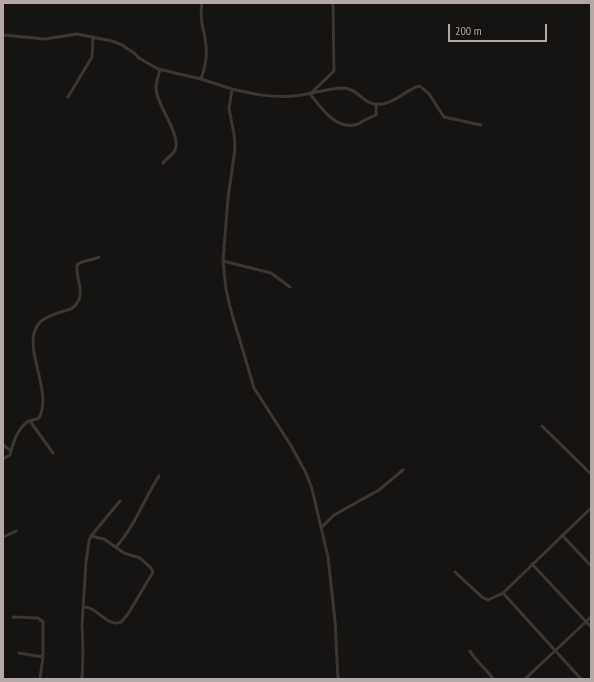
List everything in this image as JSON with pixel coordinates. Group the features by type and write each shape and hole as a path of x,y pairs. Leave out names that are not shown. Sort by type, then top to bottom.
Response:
{"street":[{"path":"201,79 206,59 205,38 201,20 202,3"},
{"path":"310,94 334,71 333,3"},
{"path":"3,35 45,38 76,34 112,41 122,45 134,52 139,58 160,69 201,79 232,90 263,96 281,97 310,94 336,89 348,89 353,91 366,102 376,105 393,101 420,86 429,94 444,117 481,125"},
{"path":"68,97 92,57 93,37"},
{"path":"160,69 156,92 170,123 176,143 174,152 163,163"},
{"path":"232,90 229,109 234,134 235,149 228,198 224,261 226,289 254,388 290,444 306,473 312,490 328,558 335,621 338,679"},
{"path":"310,94 329,117 351,126 376,115 376,105"},
{"path":"3,459 10,454 18,433 24,425 39,418 42,412 43,406 40,377 33,347 36,330 40,322 75,306 81,291 77,274 78,265 81,261 95,260 100,257"},
{"path":"224,261 271,273 290,287"},
{"path":"30,421 54,453"},
{"path":"542,426 591,474"},
{"path":"3,445 11,451"},
{"path":"322,528 334,515 379,490 403,470"},
{"path":"116,548 131,526 159,476"},
{"path":"82,679 82,625 86,562 89,541 91,536 120,501"},
{"path":"455,572 482,597 488,600 503,593 591,508"},
{"path":"3,537 16,531"},
{"path":"562,535 591,566"},
{"path":"83,607 92,609 115,624 121,622 128,614 152,574 151,568 142,560 128,555 104,539 91,536"},
{"path":"532,564 591,627"},
{"path":"503,593 581,679"},
{"path":"13,616 38,618 43,622 43,657 40,679"},
{"path":"525,679 591,618"},
{"path":"470,651 476,661 488,671 493,679"},
{"path":"19,653 43,657"}]}
